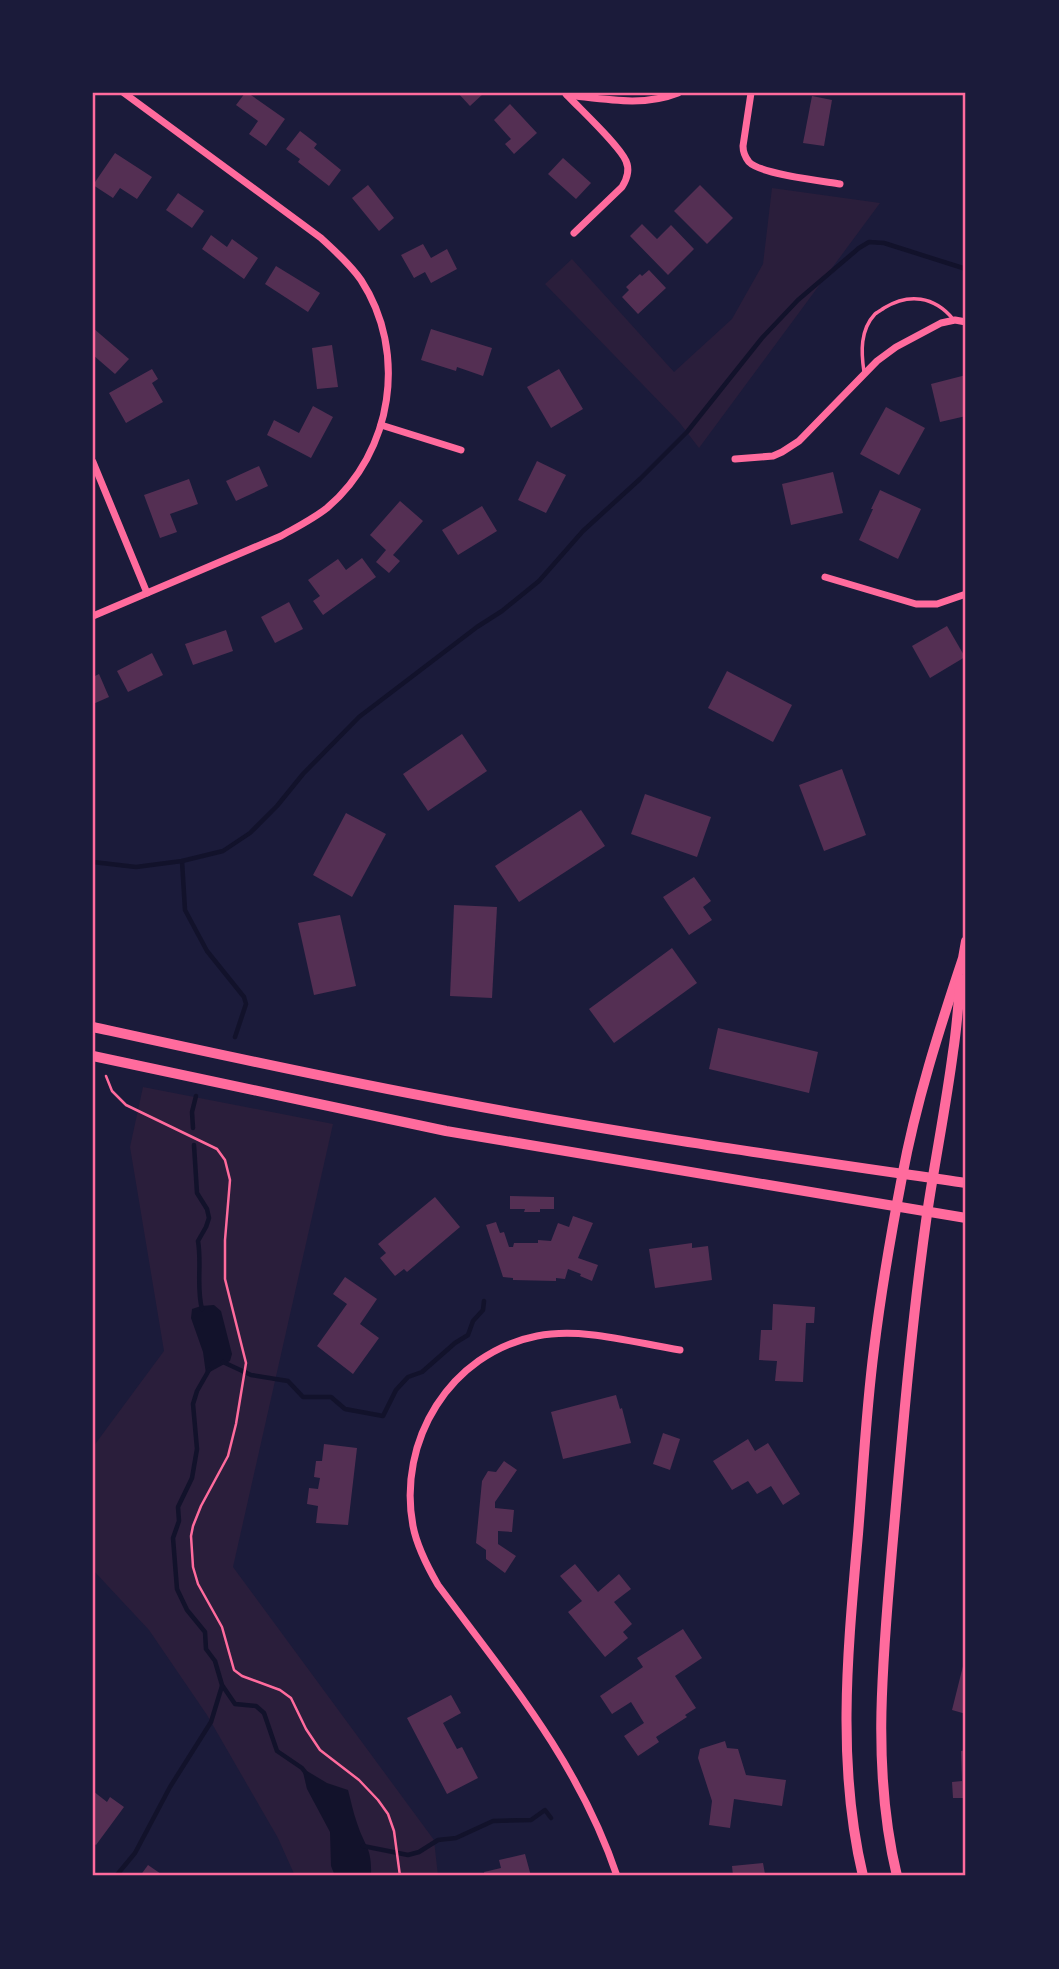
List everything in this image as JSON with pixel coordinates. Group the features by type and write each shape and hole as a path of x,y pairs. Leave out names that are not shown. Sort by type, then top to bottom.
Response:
{"main road":[{"path":"897,1876 884,1796 881,1712 884,1648 909,1355 927,1212 954,1051 966,941"},
{"path":"863,1876 851,1814 845,1719 874,1349 902,1174 928,1064 964,958"},
{"path":"93,1027 268,1065 566,1122 966,1183"},
{"path":"93,1056 446,1131 966,1218"}],"street":[{"path":"93,616 306,523 348,486 370,453 381,425 388,393 389,366 380,320 369,294 342,256 124,93"},
{"path":"566,94 641,101 666,98 678,93"},
{"path":"751,93 743,146 749,162 763,170 840,184"},
{"path":"566,94 621,153 627,167 627,178 622,187 574,233"},
{"path":"734,459 773,456 782,452 799,441 877,361 941,323 966,321"},
{"path":"381,425 461,450"},
{"path":"93,462 148,593"},
{"path":"825,577 916,604 937,604 966,594"},
{"path":"617,1876 591,1810 565,1761 537,1717 438,1584 425,1561 413,1527 411,1472 421,1433 440,1398 464,1372 498,1350 537,1336 564,1333 680,1350"}],"lane":[{"path":"864,374 861,349 866,331 875,314 893,303 910,298 925,299 946,310 955,320"}],"path":[{"path":"106,1076 112,1091 126,1105 209,1144 221,1153 230,1180 225,1279 246,1367 228,1456 193,1526 193,1567 198,1584 222,1627 234,1670 242,1676 281,1690 291,1698 320,1750 359,1780 378,1800 392,1823 400,1876"}],"shaded area":[{"path":"772,188 880,203 699,448 679,422 545,284 572,259 674,372 732,319 763,264"},
{"path":"143,1087 333,1124 233,1567 434,1840 438,1876 295,1876 278,1838 207,1715 149,1630 93,1570 93,1447 164,1351 130,1147"},
{"path":"214,1305 221,1311 232,1354 230,1361 206,1374 203,1352 191,1318 192,1309"},
{"path":"302,1768 327,1783 348,1790 369,1853 371,1876 335,1876 331,1866 330,1832 307,1789"}],"building":[{"path":"245,93 285,119 266,146 249,134 258,121 236,105"},
{"path":"458,93 484,93 470,106"},
{"path":"812,96 832,100 824,146 803,143"},
{"path":"510,104 537,133 514,154 505,144 511,139 494,120"},
{"path":"300,131 317,144 314,148 341,170 329,186 286,149"},
{"path":"115,153 152,177 137,199 120,188 113,198 93,185"},
{"path":"563,158 591,183 576,199 548,174"},
{"path":"368,185 394,218 379,231 352,198"},
{"path":"700,185 733,218 707,244 674,211"},
{"path":"178,193 204,211 192,228 166,210"},
{"path":"642,224 657,239 671,225 694,249 668,275 630,236"},
{"path":"211,235 227,247 232,239 258,258 244,279 202,249"},
{"path":"423,244 431,258 447,249 457,269 431,283 425,272 414,278 401,255"},
{"path":"276,266 320,293 308,312 265,284"},
{"path":"649,270 666,288 638,314 622,297 629,290 626,287 640,274 642,276"},
{"path":"93,328 129,359 115,374 93,355"},
{"path":"431,329 492,348 483,376 457,367 456,371 421,360"},
{"path":"332,345 338,387 317,389 312,348"},
{"path":"152,369 158,379 152,383 163,402 126,423 109,393"},
{"path":"559,369 583,409 551,428 527,387"},
{"path":"966,375 966,416 940,422 931,384"},
{"path":"313,406 333,417 311,458 267,435 274,420 299,433"},
{"path":"886,407 925,428 899,475 860,454"},
{"path":"537,461 566,475 546,513 518,500"},
{"path":"259,466 268,486 236,501 226,481"},
{"path":"833,472 843,513 791,525 782,484"},
{"path":"189,479 198,504 170,514 177,532 160,538 144,495"},
{"path":"880,490 921,509 898,559 859,540"},
{"path":"400,501 423,521 393,555 400,561 389,573 376,562 386,550 370,535"},
{"path":"482,506 497,531 458,555 442,530"},
{"path":"362,558 376,577 323,615 313,601 320,596 308,580 338,559 346,570"},
{"path":"289,602 303,629 275,643 261,617"},
{"path":"947,626 965,657 930,678 912,646"},
{"path":"226,630 233,651 193,665 185,644"},
{"path":"152,653 163,675 128,692 117,671"},
{"path":"727,671 792,705 773,742 708,708"},
{"path":"99,674 109,697 93,704 93,677"},
{"path":"462,734 487,771 428,811 403,774"},
{"path":"842,769 866,835 824,851 799,785"},
{"path":"645,794 711,817 697,857 631,834"},
{"path":"581,810 605,846 519,902 495,866"},
{"path":"346,813 386,834 352,897 313,875"},
{"path":"694,877 711,901 703,907 712,920 689,935 663,897"},
{"path":"454,905 497,907 492,998 450,996"},
{"path":"340,915 356,986 314,995 298,923"},
{"path":"672,948 697,983 614,1043 589,1009"},
{"path":"718,1028 818,1052 809,1093 709,1069"},
{"path":"510,1196 554,1197 554,1209 524,1212 525,1209 510,1209"},
{"path":"435,1197 460,1227 407,1272 404,1269 395,1276 380,1258 386,1253 378,1244"},
{"path":"573,1216 593,1223 578,1258 598,1265 592,1281 568,1269 565,1279 556,1278 556,1281 513,1280 503,1277 486,1225 496,1222 500,1233 504,1232 509,1247 513,1247 514,1243 551,1241 558,1223 569,1227"},
{"path":"692,1243 692,1248 708,1246 712,1280 655,1288 649,1249"},
{"path":"345,1277 377,1299 360,1324 379,1338 353,1374 317,1346 347,1304 333,1294"},
{"path":"773,1304 815,1307 814,1323 806,1323 803,1382 775,1381 777,1361 759,1360 761,1330 772,1330"},
{"path":"616,1395 631,1443 563,1459 551,1412"},
{"path":"663,1433 680,1439 670,1470 653,1464"},
{"path":"748,1439 755,1451 768,1443 800,1494 783,1505 771,1486 757,1494 748,1481 732,1490 713,1461"},
{"path":"324,1444 357,1448 348,1525 316,1523 318,1506 307,1504 309,1488 318,1489 320,1478 314,1477 316,1461 322,1461"},
{"path":"504,1461 517,1470 495,1502 495,1508 514,1510 512,1532 498,1531 498,1544 516,1556 505,1573 486,1559 486,1550 476,1543 482,1481 488,1471 496,1472"},
{"path":"575,1564 598,1592 619,1574 631,1589 614,1602 632,1624 623,1632 628,1638 605,1657 568,1612 582,1601 560,1576"},
{"path":"683,1629 702,1658 675,1676 696,1708 656,1737 659,1742 638,1756 624,1736 644,1723 631,1702 612,1714 600,1696 643,1667 637,1658"},
{"path":"966,1658 966,1714 952,1710"},
{"path":"451,1695 461,1713 443,1723 457,1749 462,1747 478,1778 447,1794 407,1718"},
{"path":"725,1741 727,1748 738,1749 746,1775 786,1780 782,1806 734,1799 730,1828 709,1825 712,1801 698,1758 700,1749"},
{"path":"966,1750 966,1798 953,1798 952,1782 962,1781 961,1751"},
{"path":"93,1791 107,1802 110,1797 124,1807 96,1845 93,1843"},
{"path":"525,1854 531,1876 485,1876 484,1872 501,1868 499,1860"},
{"path":"763,1863 765,1874 772,1873 772,1876 733,1876 732,1866"},
{"path":"148,1865 164,1876 140,1876"}],"waterway":[{"path":"93,862 136,867 182,861 223,851 250,833 359,717 539,581 583,531 687,432 762,338 798,300 859,248 869,242 884,243 966,269"},
{"path":"182,861 185,910 207,951 244,997 246,1004 235,1037"},
{"path":"193,1128 192,1112 196,1096"},
{"path":"194,1145 197,1193 209,1218 198,1241 202,1309"},
{"path":"223,1362 251,1375 288,1381 303,1397 331,1397 345,1409 383,1416 396,1390 408,1377 422,1372 468,1335 473,1321 483,1310 484,1301"},
{"path":"209,1370 193,1404 197,1449 192,1478 178,1507 179,1521 173,1538 177,1589 187,1610 205,1632 206,1649 215,1661 222,1685 235,1704 256,1706 264,1713 277,1751 305,1772"},
{"path":"116,1876 135,1853 170,1787 211,1722 222,1686"},
{"path":"363,1846 408,1855 419,1852 438,1840 456,1838 493,1821 531,1820 545,1810 551,1818"}]}
